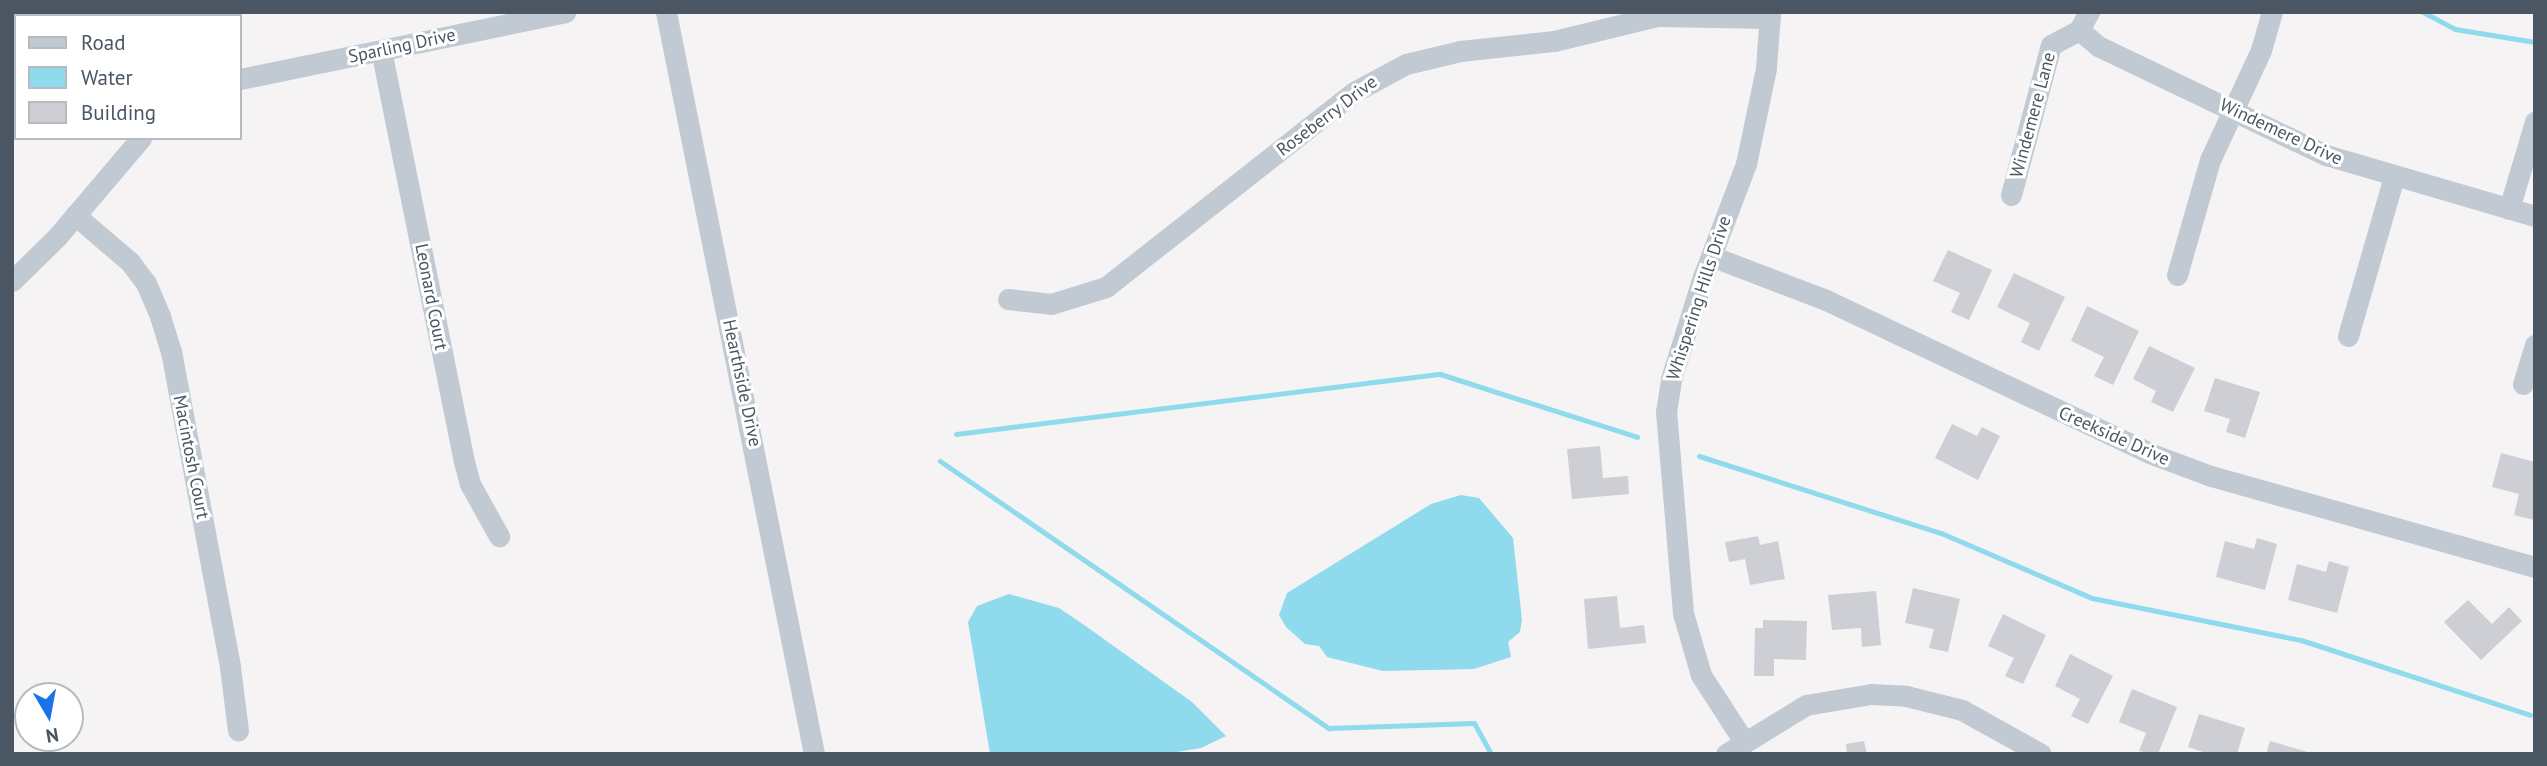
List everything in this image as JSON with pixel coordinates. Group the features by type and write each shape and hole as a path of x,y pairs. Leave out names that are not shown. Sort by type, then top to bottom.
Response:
{"street":[{"name":"Sparling Drive","path":"242,79 565,12"},
{"name":"Hearthside Drive","path":"666,12 814,754"},
{"path":"2177,275 2210,160 2261,50 2272,12"},
{"name":"Whispering Hills Drive","path":"1744,740 1717,706 1691,646 1683,613 1668,454 1671,379 1711,256 1746,164 1766,68 1770,15"},
{"name":"Roseberry Drive","path":"1008,299 1051,304 1106,287 1354,92 1406,64 1460,51 1554,41 1657,16 1770,15"},
{"name":"Windemere Drive","path":"2084,21 2098,46 2326,155 2535,216"},
{"name":"Windemere Lane","path":"2011,195 2051,46 2084,21"},
{"name":"Leonard Court","path":"381,50 463,458 470,484 499,536"},
{"path":"2510,209 2535,122"},
{"path":"12,281 75,215 139,140"},
{"path":"2348,336 2394,177"},
{"name":"Macintosh Court","path":"75,215 130,262 146,283 160,316 171,351 230,667 238,730"},
{"name":"Creekside Drive","path":"1711,256 1826,300 2149,453 2211,476 2535,568"},
{"path":"2524,384 2535,345"},
{"path":"1726,754 1744,740 1806,705 1871,694 1906,696 1962,710 2040,754"}],"water":[{"path":"1461,495 1479,498 1513,538 1522,620 1520,632 1508,642 1511,657 1474,669 1383,671 1327,657 1319,646 1305,644 1286,627 1279,615 1287,593 1431,504"},
{"path":"1009,594 1059,608 1192,702 1226,736 1201,748 1164,754 990,754 968,622 977,606"}],"building":[{"path":"1948,250 1992,270 1969,320 1951,312 1960,293 1933,281"},
{"path":"2014,273 2065,297 2039,351 2021,342 2030,323 1997,307"},
{"path":"2087,306 2139,331 2113,385 2094,376 2104,357 2071,341"},
{"path":"2149,346 2195,368 2173,412 2151,402 2156,391 2133,379"},
{"path":"2215,378 2260,392 2245,438 2226,432 2230,419 2204,411"},
{"path":"1952,424 1977,436 1982,427 2000,436 1978,480 1935,458"},
{"path":"1600,446 1603,478 1628,476 1629,494 1572,499 1567,449"},
{"path":"2501,453 2535,462 2534,520 2514,515 2519,494 2492,487"},
{"path":"1758,536 1760,545 1778,541 1785,579 1750,585 1745,559 1729,562 1725,542"},
{"path":"2257,538 2277,544 2265,590 2216,577 2225,541 2254,549"},
{"path":"2329,561 2349,567 2337,613 2288,600 2297,564 2326,572"},
{"path":"1913,588 1960,599 1948,652 1929,648 1934,629 1905,623"},
{"path":"1876,591 1881,645 1862,647 1861,628 1832,630 1828,595"},
{"path":"1617,596 1620,628 1644,625 1646,643 1588,649 1584,599"},
{"path":"2468,600 2492,624 2509,607 2522,621 2481,660 2444,622"},
{"path":"2003,614 2046,635 2023,684 2005,676 2014,658 1988,646"},
{"path":"1763,620 1807,621 1806,660 1774,659 1774,676 1754,676 1755,628 1763,628"},
{"path":"2070,654 2113,676 2088,724 2071,716 2080,699 2055,686"},
{"path":"2132,689 2177,707 2158,754 2139,751 2146,733 2119,722"},
{"path":"2199,714 2245,728 2237,754 2209,754 2188,747"},
{"path":"1864,741 1867,754 1847,754 1846,744"},
{"path":"2270,741 2311,753 2311,754 2266,754"}],"waterway":[{"path":"2423,12 2455,29 2535,42"},
{"path":"956,434 1440,374 1637,437"},
{"path":"1699,456 1941,533 2092,598 2301,640 2530,715"},
{"path":"940,461 1329,728 1474,723 1491,754"}]}
